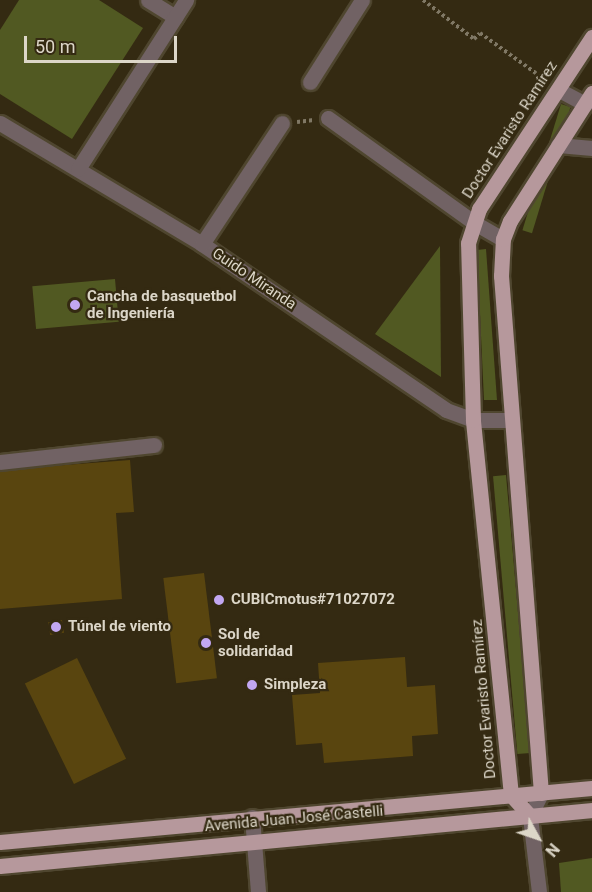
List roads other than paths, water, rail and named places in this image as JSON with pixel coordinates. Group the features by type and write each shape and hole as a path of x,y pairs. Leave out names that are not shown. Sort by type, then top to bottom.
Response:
{"main road":[{"name":"Doctor Evaristo Ramírez","path":"530,816 511,795 473,420 468,243 473,222 592,37"},
{"path":"542,793 511,420 501,276 503,239 588,98"},
{"name":"Avenida Juan José Castelli","path":"0,842 252,817 592,788"},
{"name":"Avenida Juan José Castelli","path":"0,866 592,810"}],"street":[{"path":"148,0 175,17"},
{"path":"78,169 186,0"},
{"path":"310,82 362,0"},
{"path":"559,90 588,98"},
{"path":"328,118 473,222 503,239"},
{"name":"Guido Miranda","path":"0,123 202,244 446,410 473,420 511,420"},
{"path":"202,244 282,123"},
{"path":"558,145 592,148"},
{"path":"0,462 154,445"},
{"path":"539,892 530,816 542,793"},
{"path":"252,817 258,892"}],"place":[{"name":"Cancha de basquetbol de Ingeniería","path":"75,305"},
{"name":"CUBICmotus#71027072","path":"219,600"},
{"name":"Túnel de viento","path":"56,627"},
{"name":"Sol de solidaridad","path":"206,643"},
{"name":"Simpleza","path":"252,685"}]}
